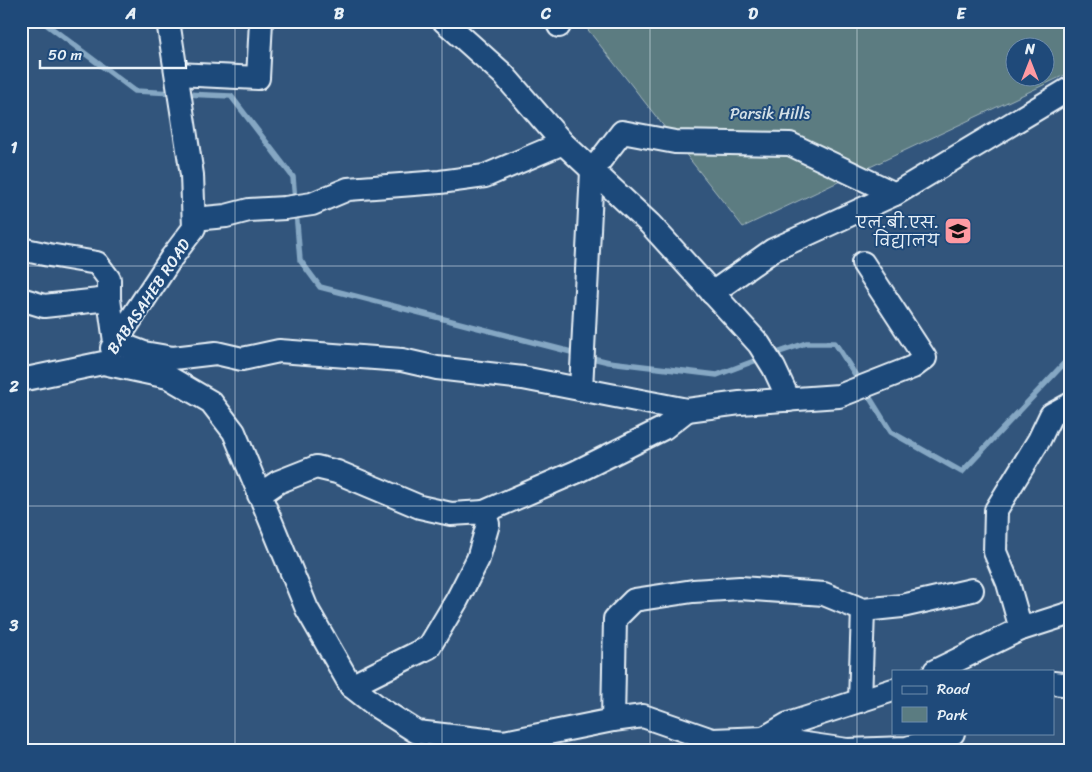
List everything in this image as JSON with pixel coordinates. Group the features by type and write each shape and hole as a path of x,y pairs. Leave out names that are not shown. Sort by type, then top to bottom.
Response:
{"street":[{"name":"BABASAHEB ROAD","path":"103,363 172,257 194,228 192,175 168,21"},
{"path":"177,74 258,78 261,21"},
{"path":"444,21 503,74 563,143 592,172 650,224 759,344 774,368 789,400"},
{"path":"712,293 773,250 895,194 1071,88"},
{"path":"581,389 592,172 622,132 675,142 790,144 895,194"},
{"path":"194,219 226,216 249,210 312,204 348,189 440,182 485,176 563,143"},
{"path":"21,249 49,256 97,262 109,279 109,299 115,342 144,353 173,358 216,353 242,360 279,351 377,360 402,360 437,368 523,378 687,410 740,403 839,396 913,367 925,358 863,263"},
{"path":"21,299 44,306 109,299"},
{"path":"21,380 103,363 168,377 212,402 234,432 307,609 350,686 379,708 417,732 504,742 613,720 643,716 712,740 764,738 847,750 907,748 950,734"},
{"path":"1021,630 1008,583 995,552 996,510 1039,440 1050,415 1071,404"},
{"path":"259,495 278,482 316,467 337,472 420,507 451,514 484,512 576,472 655,433 687,410"},
{"path":"350,686 429,647 457,600 478,559 488,524 484,512"},
{"path":"613,720 615,619 634,600 693,591 740,588 824,594 863,610 902,606 972,590"},
{"path":"860,701 863,610"},
{"path":"937,670 1021,630 1071,613"},
{"path":"1054,683 1071,685"},
{"path":"764,738 788,724 892,690"}],"green space":[{"name":"Parsik Hills","path":"581,21 1071,21 1071,72 1054,80 1054,38 1004,38 1004,88 1037,88 743,227"}],"waterway":[{"path":"42,21 135,91 175,93"},
{"path":"184,94 231,96 293,177 295,201"},
{"path":"296,211 300,260 320,287 579,354"},
{"path":"771,355 806,343 835,343 860,382"},
{"path":"865,390 891,432 962,472 1071,356"},
{"path":"588,357 609,362 717,375 762,358"}],"place":[{"name":"एल.बी.एस. विद्यालय","path":"958,231"}]}
